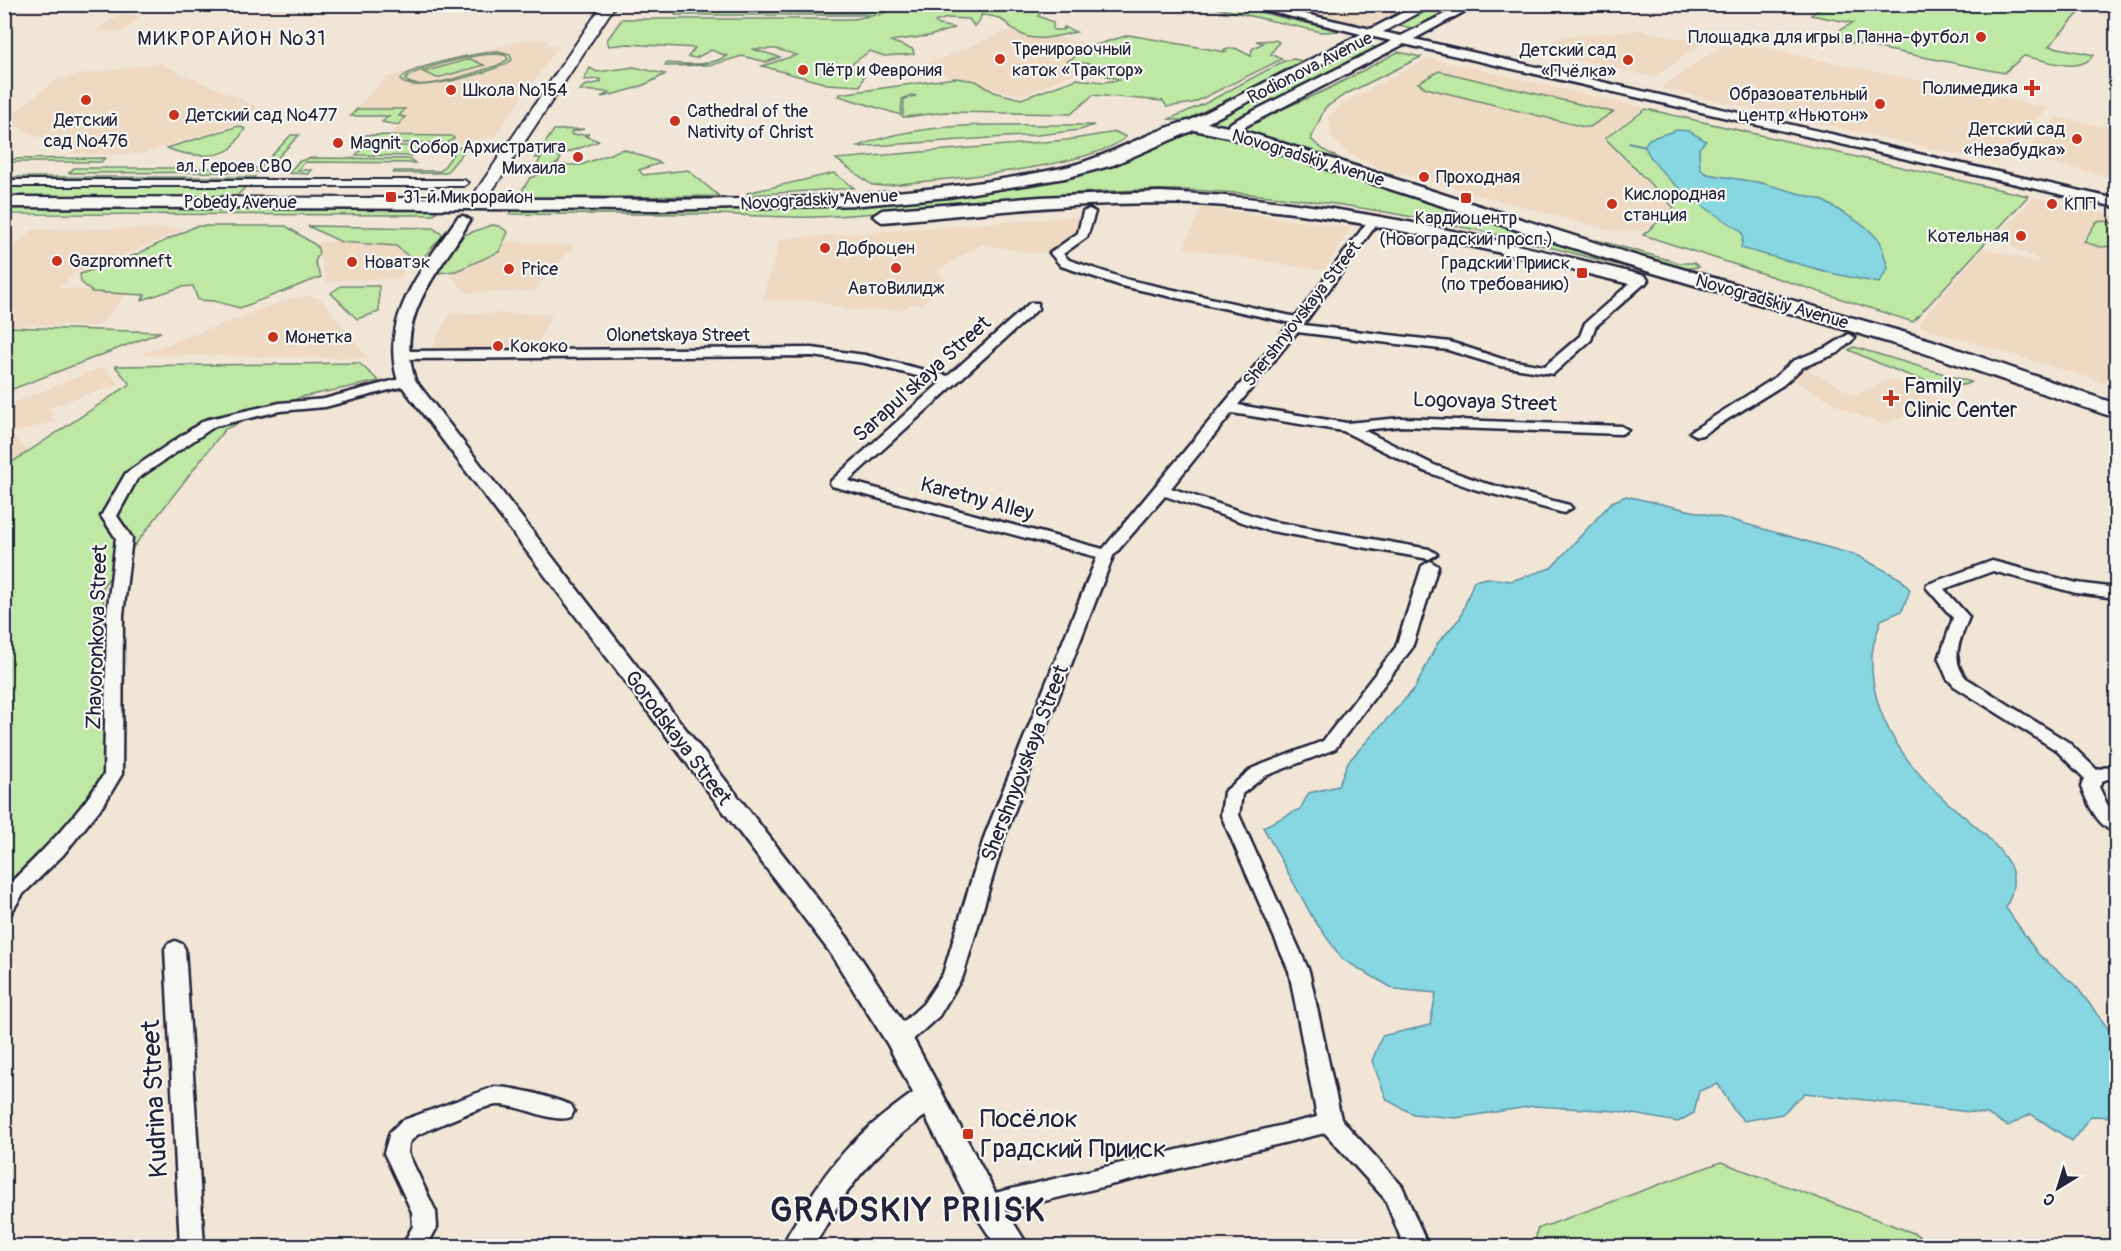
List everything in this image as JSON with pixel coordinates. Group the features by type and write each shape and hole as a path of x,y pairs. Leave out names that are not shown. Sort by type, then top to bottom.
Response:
{"main road":[{"path":"471,215 610,4"},
{"path":"471,215 621,4"},
{"name":"Novogradskiy Avenue","path":"471,215 773,204 949,192 1019,182 1096,164 1192,125 1232,133 1630,260 1926,346 2116,411"},
{"name":"Novogradskiy Avenue","path":"471,215 824,220 1144,197 1284,206 1432,230 1641,280 1850,338 2006,385 2116,425"},
{"name":"Pobedy Avenue","path":"4,202 471,215"},
{"name":"Pobedy Avenue","path":"4,218 471,215"}],"street":[{"path":"1245,4 2116,202"},
{"name":"Rodionova Avenue","path":"1192,125 1429,4"},
{"name":"Rodionova Avenue","path":"1232,133 1234,127 1241,123 1473,4"},
{"name":"ал. Героев СВО","path":"4,183 464,183"},
{"path":"1089,212 1083,235 1056,254 1065,263 1126,283 1296,324 1450,346 1500,362 1548,371 1586,338 1589,326 1641,280"},
{"name":"Gorodskaya Street","path":"471,215 422,277 410,299 402,355 407,381 838,944 899,1039 986,1205 1013,1246"},
{"name":"Shershnyovskaya Street","path":"899,1039 931,1010 953,976 995,835 1106,555 1162,490 1296,324 1375,219"},
{"name":"Sarapul'skaya Street","path":"837,483 1034,306"},
{"path":"1697,432 1778,382 1798,364 1833,350 1850,338"},
{"name":"Olonetskaya Street","path":"402,355 813,352 865,359 951,381"},
{"name":"Zhavoronkova Street","path":"10,891 56,850 97,800 113,774 115,615 124,538 109,516 131,476 210,423 280,407 325,403 407,381"},
{"name":"Shershnyovskaya Street","path":"1228,408 1347,427 1429,468 1479,486 1564,508"},
{"name":"Logovaya Street","path":"1347,427 1401,422 1621,430"},
{"name":"Karetny Alley","path":"837,483 1106,555"},
{"path":"1162,490 1266,525 1430,560 1404,648 1329,745 1259,772 1233,792 1230,815 1299,971 1330,1123 1394,1193 1416,1246"},
{"path":"2094,777 2062,746 1960,682 1949,672 1946,661 1960,617 1934,587 1992,566 2076,588 2116,593"},
{"path":"2094,777 2116,770"},
{"path":"2094,777 2090,787 2099,807 2116,826"},
{"path":"4,908 10,891"},
{"name":"Kudrina Street","path":"175,949 192,1246"},
{"path":"414,1246 425,1227 424,1212 396,1153 398,1138 409,1128 494,1096 515,1097 563,1111"},
{"path":"798,1246 843,1172 857,1155 880,1133 928,1098"},
{"path":"986,1205 1330,1123"}],"shaded area":[{"path":"1273,5 1411,5 1367,26"},
{"path":"118,15 142,15 121,32 96,31"},
{"path":"1020,26 1101,49 1102,61 1022,96 918,68"},
{"name":"Детский сад «Пчёлка»","path":"1639,30 1703,43 1654,77 1537,51 1560,37"},
{"name":"Школа №154","path":"527,39 545,39 550,46 559,46 495,136 470,143 389,143 392,134 404,117 347,117 387,77"},
{"name":"Образовательный центр «Ньютон»","path":"1731,44 1764,48 2048,108 1997,163 1660,88 1720,47"},
{"path":"1428,58 1644,108 1603,138 1671,208 1643,231 1612,231 1380,168 1348,153 1337,144 1331,137 1329,117 1343,103"},
{"path":"158,63 258,107 241,123 141,154 73,154 5,120 59,78"},
{"name":"Детский сад «Незабудка»","path":"2057,117 2116,129 2116,178 2020,157"},
{"path":"2033,197 2116,216 2116,386 1922,327 1919,323 1983,248 2034,262 2039,260 1996,238"},
{"path":"1201,207 1350,228 1325,271 1184,248"},
{"path":"1083,216 1079,235 1052,253 1030,253 982,244 938,270 948,283 920,305 913,304 900,310 847,310 814,300 762,300 780,239"},
{"path":"186,228 128,254 79,271 59,288 127,293 99,326 5,325 5,255 32,230"},
{"path":"507,241 574,246 534,291 467,293 449,274 498,254"},
{"path":"317,242 415,242 400,278 326,282"},
{"path":"310,296 321,299 368,358 139,355 288,299"},
{"path":"450,313 552,314 535,348 432,349"},
{"path":"103,367 120,384 50,407 55,421 11,434 34,457 5,471 5,406"},
{"path":"1806,369 1855,395 1890,379 1943,400 1883,425 1850,412 1792,379"}],"green space":[{"path":"1826,4 2083,5 2079,13 2049,46 2094,55 2088,61 2071,65 2024,56 2004,73 1832,39 1841,29 1853,23 1811,15"},
{"path":"680,5 726,5 751,12 861,13 901,5 878,15 905,5 998,5 1037,9 1042,12 1038,16 1053,22 1053,30 1063,30 1064,27 1076,32 1031,38 1019,33 1002,20 990,16 981,15 980,20 974,26 969,19 947,18 935,22 955,28 929,36 890,41 913,49 914,54 884,56 870,51 849,66 864,76 860,86 827,84 762,66 797,55 776,49 752,49 780,57 766,62 742,56 712,65 665,66 666,63 713,62 727,56 711,50 696,58 688,57 695,48 628,44 609,46 607,40 622,19 853,19 876,15 675,15"},
{"path":"1203,5 1229,5 1340,31 1321,32"},
{"path":"1439,5 1469,5 1420,30 1399,25"},
{"path":"1129,35 1226,52 1224,50 1235,48 1251,56 1252,49 1263,43 1256,41 1275,40 1279,42 1271,54 1282,59 1193,103 1167,107 1163,101 1093,95 1071,114 946,112 903,117 904,99 916,96 911,95 902,99 901,115 839,96 840,94 955,78 976,81 994,92 1021,99 1077,79 1103,82 1121,80 1104,75 1118,68 1068,61 1092,46"},
{"path":"1363,45 1381,48 1230,126 1213,123 1212,121"},
{"path":"498,52 510,55 512,60 473,76 455,80 437,83 421,85 408,84 400,80 406,75 430,65 489,53","holes":["495,54 505,55 508,59 499,65 450,80 423,84 413,84 405,80 420,71 461,59"]},
{"path":"1398,52 1421,57 1344,95 1325,108 1311,139 1328,153 1360,166 1393,175 1390,177 1245,131 1246,125 1326,90"},
{"path":"470,59 484,65 437,78 423,72"},
{"path":"1294,59 1302,61 1195,117 1186,121 1169,119 1206,103 1284,61"},
{"path":"634,67 665,74 634,89 601,97 610,92 580,90 584,86 601,82 600,79 584,80 590,68 597,72"},
{"path":"1439,71 1613,112 1590,127 1584,127 1426,88 1418,83"},
{"path":"357,109 405,109 399,116 405,117 398,125 382,122 389,116 351,116"},
{"path":"1646,109 2028,196 1913,322 1643,235 1674,208 1605,138"},
{"path":"1094,125 1080,130 1038,135 856,147 912,131 942,128"},
{"path":"239,126 245,129 232,147 223,152 198,155 167,148"},
{"path":"584,129 571,132 572,135 589,134 585,136 599,141 558,156 561,158 558,163 532,173 541,158 535,158 554,130"},
{"path":"1205,130 2054,389 2116,413 2116,417 1921,352 1596,259 1404,215 1274,196 1208,191 1109,191 814,217 715,214 509,214 514,206 776,205 907,200 972,194 1065,179 1181,136"},
{"path":"1116,132 1126,137 1107,148 1048,165 884,186 872,185 836,159 1067,140"},
{"path":"291,135 299,135 264,172 69,173 74,168 260,168"},
{"path":"366,135 451,136 454,138 447,143 361,143"},
{"path":"364,146 420,146 412,156 356,155"},
{"path":"458,147 466,149 446,173 393,173 395,171 441,171"},
{"path":"623,149 661,163 639,170 643,175 688,170 719,196 517,198 530,178 562,165 581,165"},
{"path":"105,158 101,162 4,162 5,159"},
{"path":"309,158 410,159 415,163 305,162 298,170 311,170 308,174 289,173 298,162"},
{"path":"834,173 854,188 749,195 747,193"},
{"path":"4,177 255,177 237,196 5,196"},
{"path":"9,206 439,208 434,215 5,214 5,208"},
{"path":"2105,221 2116,224 2114,246 2100,247 2084,242 2096,222"},
{"path":"492,225 499,226 508,232 499,252 456,271 437,273 464,235"},
{"path":"196,226 286,226 317,246 319,253 315,262 321,277 240,308 214,301 198,300 193,286 181,287 142,300 145,295 92,292 81,282 80,274 135,255"},
{"path":"308,226 433,228 443,235 422,259 414,261 396,246 341,242"},
{"path":"1597,240 1680,263 1694,263 1699,267 1676,270 1591,244"},
{"path":"341,286 379,286 379,312 357,319 331,293"},
{"path":"5,327 161,332 5,392"},
{"path":"1854,347 1971,382 1945,385 1910,376 1849,350"},
{"path":"359,363 379,381 301,397 225,429 103,586 106,787 5,888 5,467 130,384 115,366"},
{"path":"1721,1162 1916,1234 1930,1246 1535,1246 1537,1229"}],"water":[{"path":"1677,130 1689,131 1706,141 1699,148 1700,169 1707,174 1762,183 1822,200 1865,226 1880,241 1888,268 1879,283 1835,274 1741,248 1743,236 1741,231 1674,184 1652,160 1644,146 1649,139"},
{"path":"1626,496 1732,520 1858,556 1901,579 1910,590 1902,611 1881,620 1873,647 1873,677 1883,718 1904,755 1917,772 2003,855 2013,875 2012,892 2006,908 2038,954 2076,986 2116,1039 2116,1117 2091,1116 2072,1141 2031,1114 2008,1126 1987,1114 1805,1093 1782,1114 1744,1121 1733,1109 1718,1084 1699,1091 1694,1113 1678,1122 1617,1111 1534,1106 1456,1118 1413,1114 1387,1100 1372,1061 1382,1036 1430,1025 1436,993 1394,989 1342,959 1313,918 1263,827 1300,809 1309,793 1338,786 1348,762 1415,688 1437,644 1460,618 1474,581 1487,578 1511,581 1551,568 1612,502"}],"waterway":[{"path":"1630,143 1644,146"}],"place":[{"name":"Площадка для игры в Панна-футбол","path":"1981,37"},
{"name":"Тренировочный каток «Трактор»","path":"1000,59"},
{"name":"Детский сад «Пчёлка»","path":"1628,60"},
{"name":"Пётр и Феврония","path":"803,70"},
{"name":"Полимедика","path":"2032,88"},
{"name":"Школа №154","path":"451,90"},
{"name":"Детский сад №476","path":"86,100"},
{"name":"Образовательный центр «Ньютон»","path":"1880,104"},
{"name":"Детский сад №477","path":"174,115"},
{"name":"Cathedral of the Nativity of Christ","path":"675,121"},
{"name":"Детский сад «Незабудка»","path":"2077,139"},
{"name":"Magnit","path":"338,143"},
{"name":"Собор Архистратига Михаила","path":"578,157"},
{"name":"Проходная","path":"1424,177"},
{"name":"31-й Микрорайон","path":"391,197"},
{"name":"Кардиоцентр (Новоградский просп.)","path":"1466,198"},
{"name":"Кислородная станция","path":"1612,204"},
{"name":"КПП","path":"2052,204"},
{"name":"Котельная","path":"2021,236"},
{"name":"Доброцен","path":"825,248"},
{"name":"Gazpromneft","path":"57,261"},
{"name":"Новатэк","path":"352,262"},
{"name":"АвтоВилидж","path":"896,268"},
{"name":"Price","path":"509,269"},
{"name":"Градский Прииск (по требованию)","path":"1582,273"},
{"name":"Монетка","path":"273,337"},
{"name":"Кококо","path":"498,346"},
{"name":"Family Clinic Center","path":"1891,398"},
{"name":"Посёлок Градский Прииск","path":"968,1134"}],"district":[{"name":"МИКРОРАЙОН №31","path":"232,38"},
{"name":"GRADSKIY PRIISK","path":"908,1210"}]}
